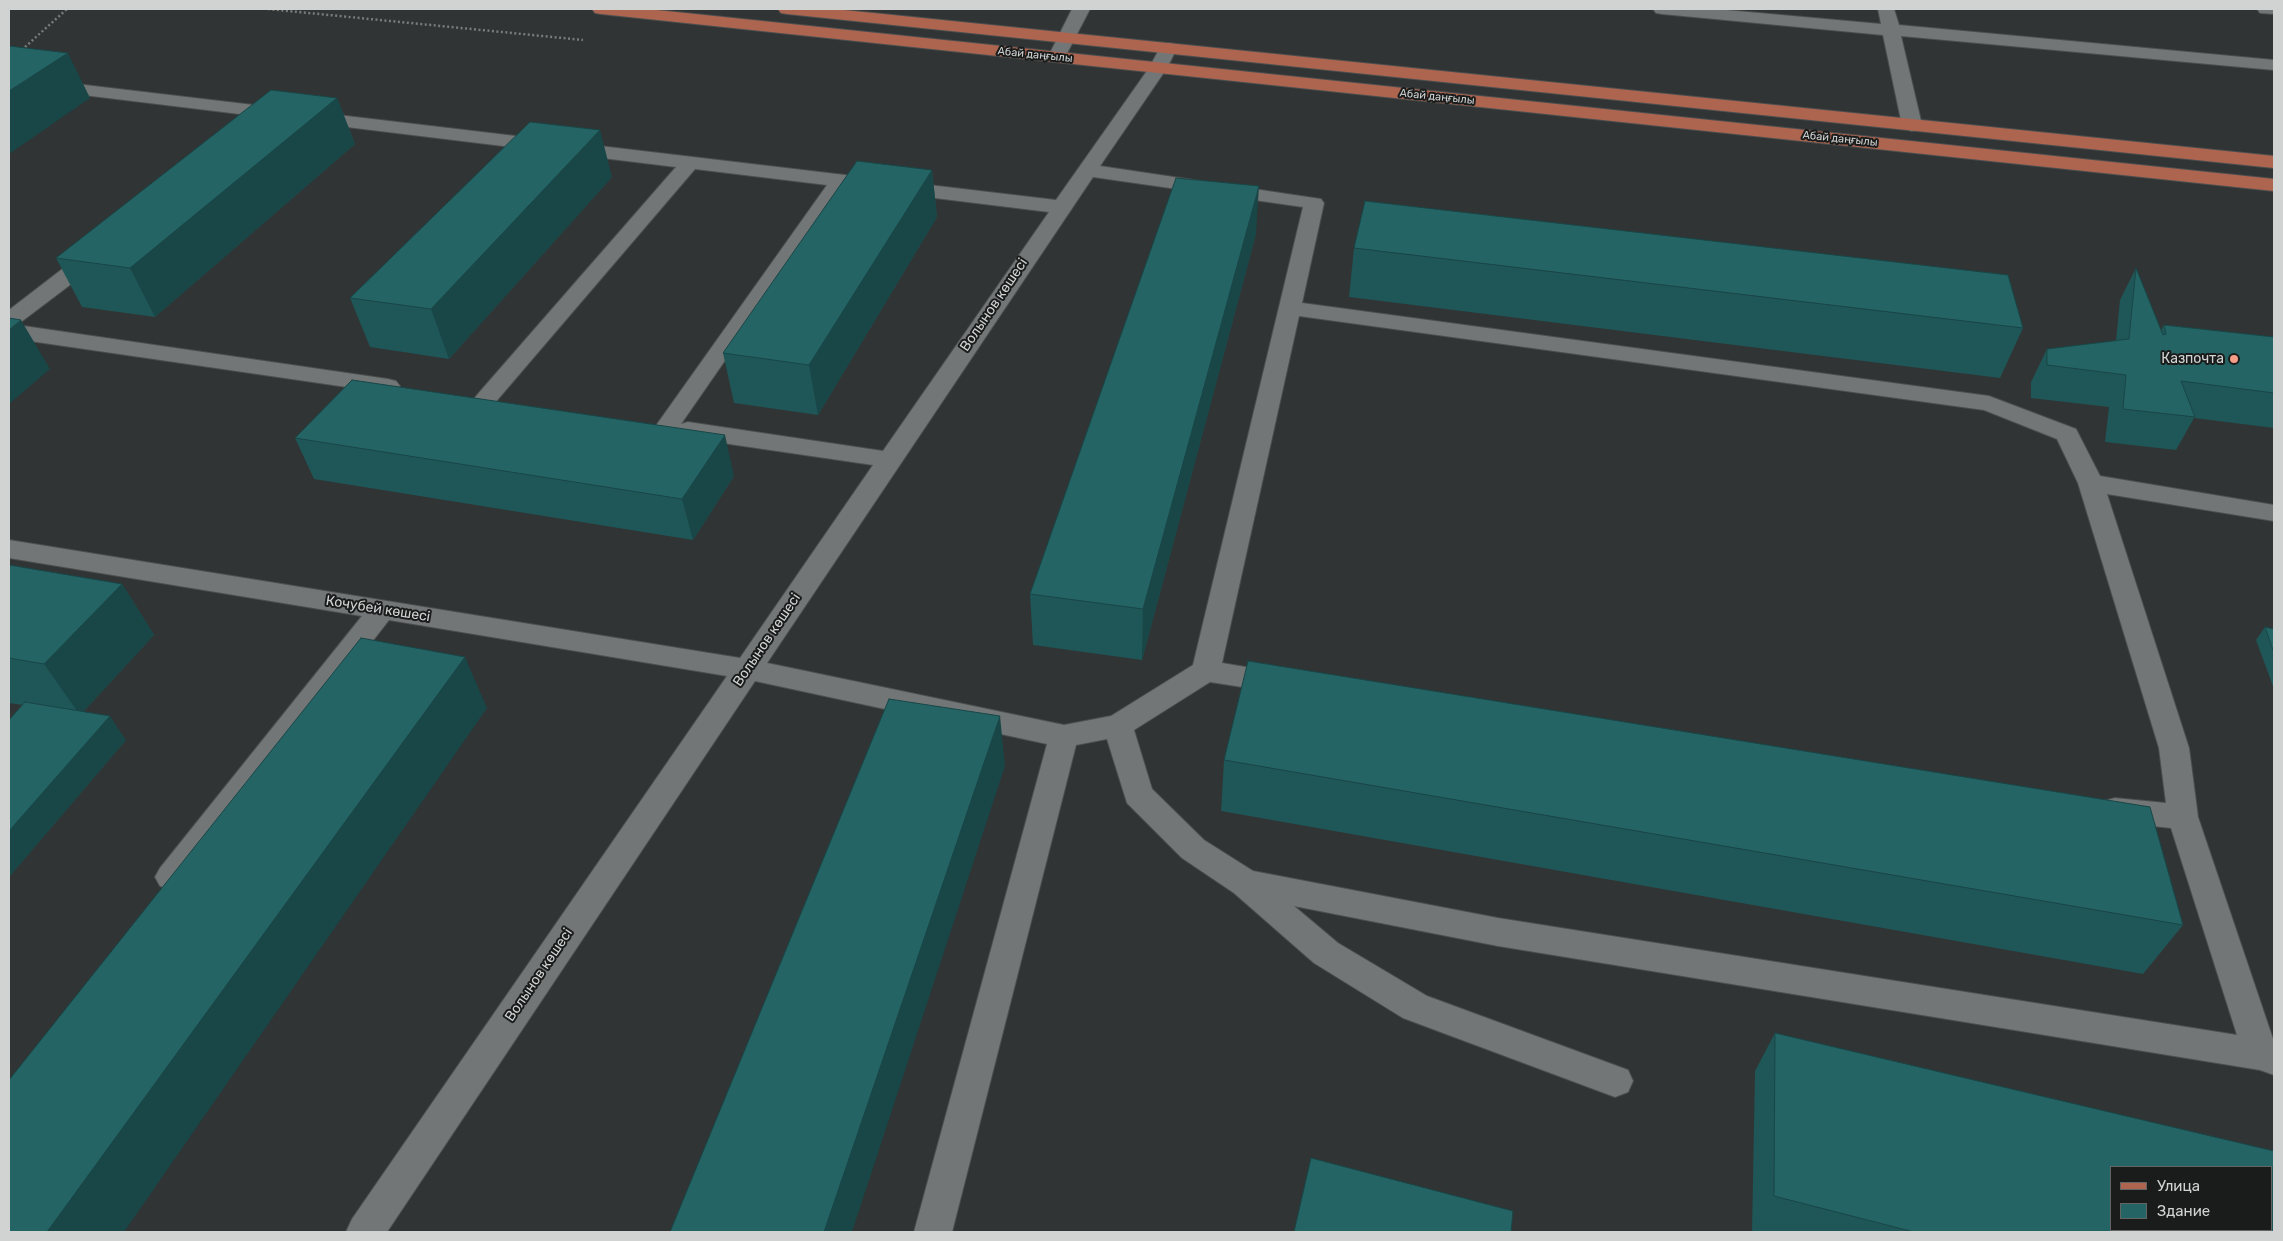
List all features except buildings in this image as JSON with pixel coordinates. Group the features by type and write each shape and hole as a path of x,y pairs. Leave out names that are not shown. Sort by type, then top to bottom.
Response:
{"main road":[{"name":"Абай даңғылы","path":"600,9 1057,57 1163,58 1912,126 2274,162"},
{"name":"Абай даңғылы","path":"787,9 1068,38 1163,58 2274,185"}],"street":[{"path":"1057,57 1081,9"},
{"path":"1662,9 2274,65"},
{"path":"1886,9 1912,126"},
{"path":"2266,9 2274,10"},
{"name":"Волынов көшесі","path":"365,1232 1163,58"},
{"path":"9,81 1062,207"},
{"path":"258,131 281,113"},
{"path":"513,405 475,399 691,162"},
{"path":"1087,170 1314,203 1206,671"},
{"path":"840,180 657,426 889,460"},
{"path":"9,321 110,244"},
{"path":"1245,884 1498,932 2268,1056 2183,817 2174,748 2091,483 2067,434 1989,403 1291,308"},
{"path":"9,331 407,389"},
{"path":"2091,483 2274,513"},
{"name":"Кочубей көшесі","path":"9,549 747,669 1064,736"},
{"path":"156,896 382,610"},
{"path":"933,1232 1064,736 1118,726 1206,671 1305,687"},
{"path":"1118,726 1138,794 1194,849 1245,884 1326,953 1415,1007 1615,1080"},
{"path":"2088,807 2183,817"}],"path":[{"path":"23,49 67,9"}],"place":[{"name":"Казпочта","path":"2234,359"}]}
